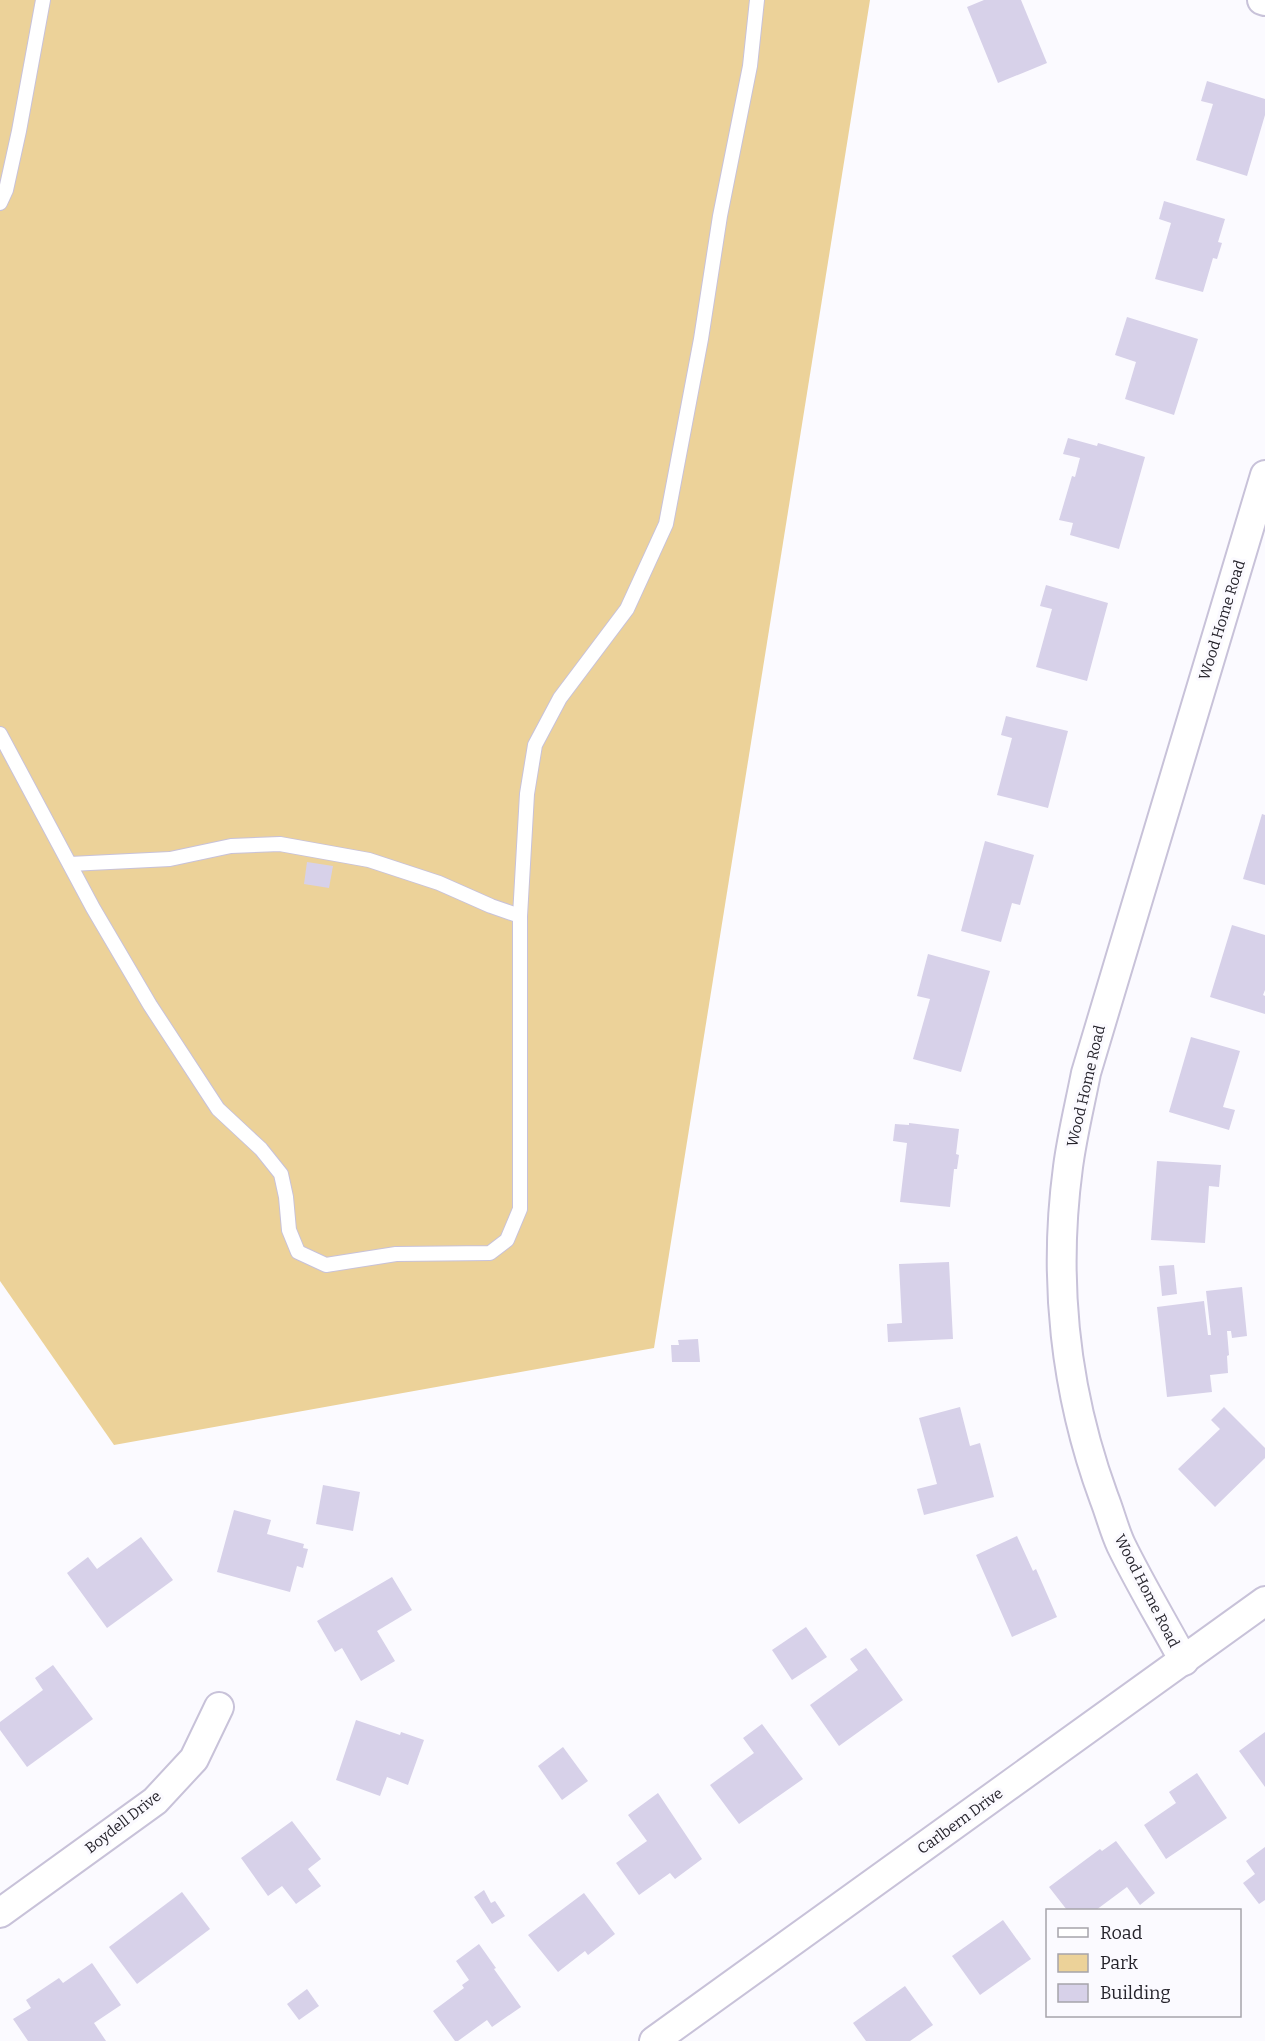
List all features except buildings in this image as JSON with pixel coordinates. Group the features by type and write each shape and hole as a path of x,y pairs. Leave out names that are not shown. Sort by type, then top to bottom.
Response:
{"street":[{"name":"Wood Home Road","path":"1184,1660 1121,1544 1090,1459 1077,1410 1068,1359 1061,1289 1062,1231 1068,1166 1086,1073 1265,475"},
{"name":"Carlbern Drive","path":"654,2041 1265,1601"},
{"name":"Boydell Drive","path":"0,1913 155,1801 194,1759 219,1707"}],"lane":[{"path":"0,203 6,190 19,131 34,39 43,0"},
{"path":"0,734 93,908 150,1005 218,1109 261,1149 281,1174 289,1230 298,1252 326,1265 396,1254 490,1253 507,1240 520,1209 520,915 527,794 534,745 560,698 627,609 666,524 701,339 720,216 750,66 758,0"},
{"path":"70,864 170,859 231,846 280,843 369,860 440,883 491,906 520,915"}],"green space":[{"path":"0,0 870,0 654,1348 114,1445 0,1281"}]}
